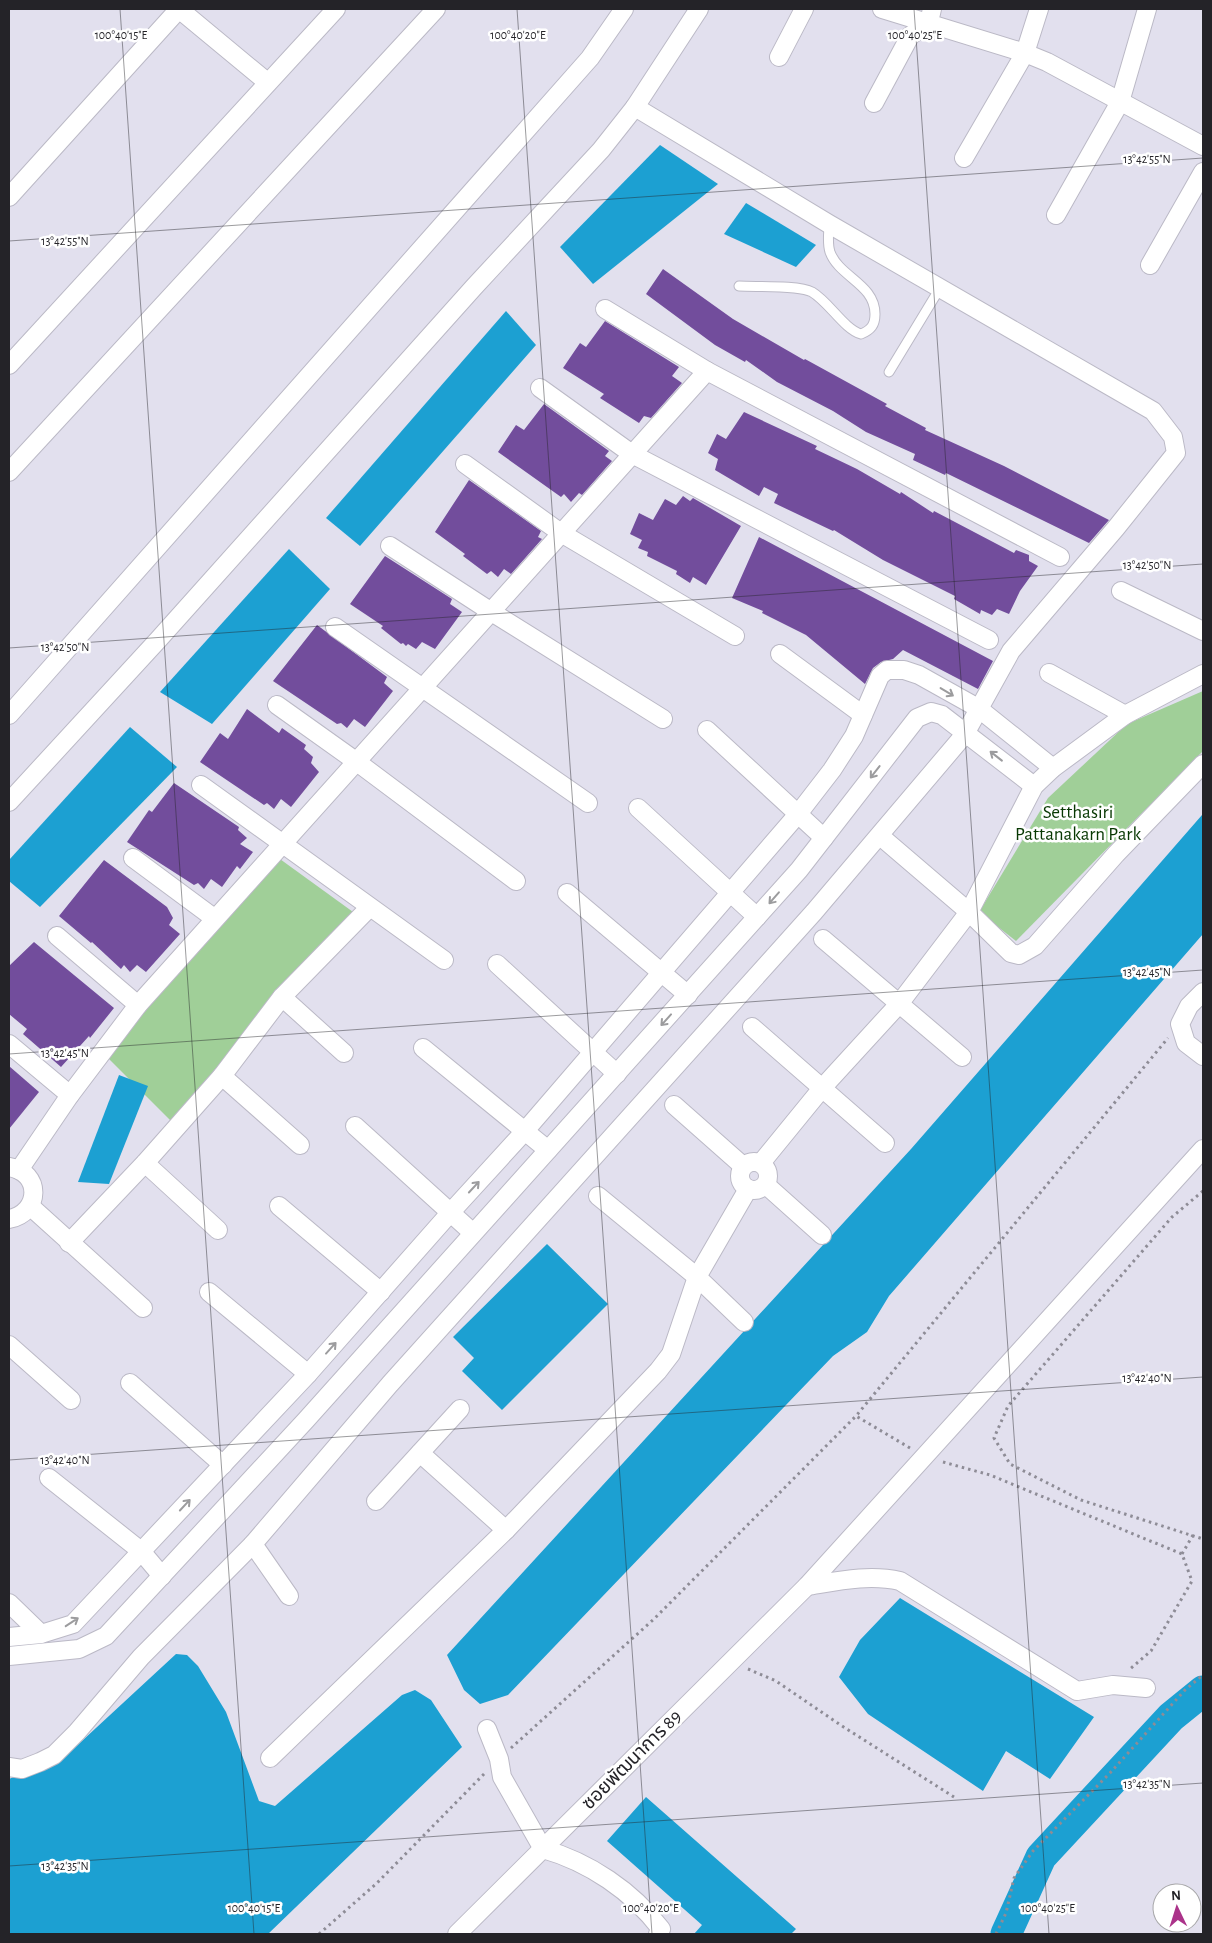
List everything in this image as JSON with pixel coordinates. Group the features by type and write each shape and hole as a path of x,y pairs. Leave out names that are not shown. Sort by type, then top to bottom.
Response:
{"street":[{"path":"9,197 179,9 267,82"},
{"path":"9,365 336,9"},
{"path":"9,472 436,9"},
{"path":"9,715 590,58 624,9"},
{"path":"9,802 158,640 474,287 601,150 635,107 699,9"},
{"path":"779,57 804,9"},
{"path":"882,9 930,15 1047,62 1203,146"},
{"path":"964,158 1025,53 1039,9"},
{"path":"1056,215 1120,102 1147,9"},
{"path":"874,103 910,36 930,15"},
{"path":"9,1768 22,1768 54,1755 77,1732 142,1657 252,1544 390,1384 814,912 965,734 1011,651 1116,528 1176,453 1173,437 1153,411 829,224 635,107"},
{"path":"1150,265 1203,172"},
{"path":"606,309 707,371 1060,557"},
{"path":"9,1219 17,1217 30,1206 33,1198 31,1181 14,1168 138,1004 707,371"},
{"path":"540,388 632,454 989,640"},
{"path":"465,464 561,533 735,636"},
{"path":"390,546 662,720"},
{"path":"1121,591 1203,631"},
{"path":"335,627 588,803"},
{"path":"780,654 863,715"},
{"path":"9,1636 41,1634 72,1624 308,1374 524,1132 798,814 832,770 854,736 880,676 887,670 904,670 919,675 978,708 1053,768"},
{"path":"1049,673 1125,715"},
{"path":"761,1162 823,1087 899,1004 969,912 1034,786 1053,768 1125,715 1203,674"},
{"path":"276,705 357,762 516,881"},
{"path":"9,1656 79,1649 106,1636 306,1420 757,917 824,838 917,718 931,712 942,715 1034,786"},
{"path":"707,730 824,838"},
{"path":"886,841 969,912 1011,952 1019,956 1035,946 1116,854 1203,764"},
{"path":"201,785 369,908 444,960"},
{"path":"638,808 757,917"},
{"path":"133,858 214,918"},
{"path":"567,894 688,995"},
{"path":"69,1243 145,1163 222,1076 282,997 369,908"},
{"path":"57,936 138,1004"},
{"path":"823,939 962,1057"},
{"path":"497,964 617,1074"},
{"path":"1203,992 1189,1006 1180,1024 1186,1043 1203,1056"},
{"path":"282,997 344,1053"},
{"path":"752,1027 886,1143"},
{"path":"9,1044 70,1095"},
{"path":"423,1048 548,1150"},
{"path":"222,1076 300,1145"},
{"path":"674,1105 743,1166"},
{"path":"355,1126 473,1233"},
{"name":"ซอยพัฒนาการ 89","path":"458,1934 807,1586 1203,1149"},
{"path":"743,1166 755,1161 761,1162 769,1172 766,1185 761,1189 748,1189"},
{"path":"145,1163 218,1230"},
{"path":"743,1166 740,1179 748,1189"},
{"path":"766,1185 822,1235"},
{"path":"270,1758 506,1530 671,1354 697,1277 748,1189"},
{"path":"598,1196 697,1277 744,1322"},
{"path":"30,1206 143,1308"},
{"path":"279,1206 381,1292"},
{"path":"209,1292 308,1374"},
{"path":"9,1345 72,1400"},
{"path":"130,1383 223,1464"},
{"path":"376,1501 460,1409"},
{"path":"420,1453 506,1530"},
{"path":"49,1478 141,1551 162,1576"},
{"path":"252,1544 288,1596"},
{"path":"807,1586 854,1578 884,1578 900,1581 1077,1691 1113,1685 1146,1688"},
{"path":"9,1603 41,1634"},
{"path":"487,1729 499,1760 502,1777 543,1849 568,1856 589,1866 617,1886 649,1913 661,1929 658,1934"}],"lane":[{"path":"739,286 797,288 810,291 846,322 854,332 861,334 870,331 875,323 875,308 872,296 830,252 829,224"},
{"path":"889,372 940,288"}],"path":[{"path":"318,1934 377,1883 499,1760 654,1619 856,1416 1180,1024"},
{"path":"1203,1191 1172,1218 1008,1406 994,1438 1010,1464 1081,1500 1203,1538"},
{"path":"856,1416 924,1456 990,1475 1182,1554 1192,1581 1151,1651 1113,1685"},
{"path":"1182,1554 1192,1535"},
{"path":"732,1661 776,1681 842,1726 954,1797"},
{"path":"996,1934 1006,1913 1014,1878 1033,1851 1110,1773 1185,1690 1203,1674"}],"green space":[{"name":"Setthasiri Pattanakarn Park","path":"1203,691 1203,751 1016,941 979,912 1048,798 1127,724"},
{"path":"273,854 360,917 173,1123 102,1052"}],"water":[{"path":"660,145 718,184 593,284 560,247"},
{"path":"746,203 816,245 796,267 724,234"},
{"path":"506,311 536,345 360,546 326,518"},
{"path":"289,549 330,589 212,724 160,692"},
{"path":"130,727 177,767 40,907 9,881 9,860"},
{"path":"1202,815 1203,934 889,1296 867,1332 833,1356 508,1695 480,1704 464,1690 447,1655 911,1149"},
{"path":"119,1075 148,1086 109,1184 78,1182"},
{"path":"547,1244 608,1304 502,1410 462,1371 474,1358 453,1337"},
{"path":"900,1598 1094,1717 1050,1779 1006,1751 983,1791 868,1714 839,1677 860,1640"},
{"path":"176,1654 187,1655 198,1666 226,1712 259,1801 275,1806 402,1695 415,1690 431,1700 462,1747 268,1934 9,1934 9,1779 70,1752"},
{"path":"646,1797 796,1929 791,1934 694,1934 702,1925 607,1841"}],"building":[{"path":"663,269 733,319 804,360 887,404 885,406 926,428 925,430 1004,466 1109,520 1089,543 946,473 945,475 913,460 915,454 866,432 833,411 777,382 746,360 745,362 715,345 646,294"},
{"path":"605,321 679,367 672,376 682,383 651,418 644,416 639,423 600,398 604,394 563,368 580,343 586,347"},
{"path":"544,404 609,451 605,456 612,461 582,495 579,493 571,502 564,494 561,497 498,452 516,425 524,430"},
{"path":"744,412 817,446 815,449 857,469 900,494 901,492 933,513 934,511 1014,553 1016,550 1029,555 1029,561 1038,566 1020,591 1009,614 997,609 992,615 981,610 980,614 954,599 955,596 883,560 834,530 774,503 778,494 764,487 759,496 715,470 718,459 708,453 717,434 726,439"},
{"path":"469,480 541,531 538,537 542,539 511,574 504,569 498,577 491,571 487,574 463,556 465,554 435,532"},
{"path":"683,496 690,501 693,498 741,526 706,585 693,577 690,583 676,574 677,571 647,556 648,552 638,548 642,540 630,534 639,513 653,520 665,499 676,505"},
{"path":"759,537 993,661 978,689 903,650 893,659 881,662 873,668 865,684 806,635 762,613 763,611 732,598"},
{"path":"385,556 452,599 450,604 462,612 435,649 422,642 416,649 408,644 406,646 403,643 401,644 381,628 383,626 350,604"},
{"path":"317,625 387,677 384,683 393,691 365,727 354,719 347,728 341,723 337,724 273,681"},
{"path":"247,709 279,733 282,728 306,745 304,749 313,757 311,763 319,772 291,807 281,799 274,809 267,803 264,805 200,762 220,733 228,739"},
{"path":"174,783 239,827 238,830 247,838 240,844 253,852 240,869 237,866 222,887 211,879 204,889 198,883 194,885 127,842 149,810 152,812"},
{"path":"104,860 167,907 173,918 169,925 180,934 146,972 137,965 130,972 124,965 121,969 92,942 59,916"},
{"path":"34,942 114,1008 90,1038 89,1036 61,1067 23,1034 27,1029 9,1014 9,966"},
{"path":"9,1066 39,1092 9,1129"}],"waterway":[{"path":"1006,1934 1041,1857 1171,1717 1203,1691"}]}
